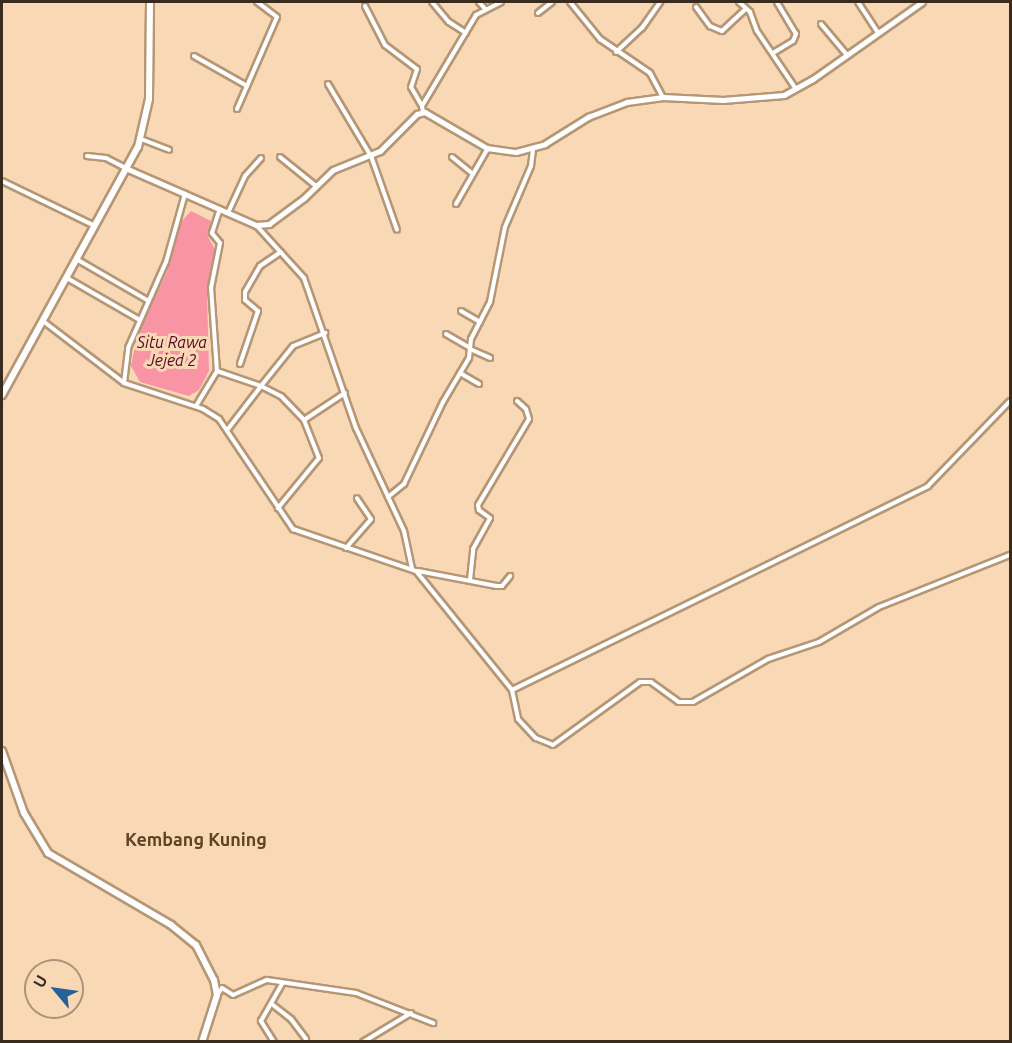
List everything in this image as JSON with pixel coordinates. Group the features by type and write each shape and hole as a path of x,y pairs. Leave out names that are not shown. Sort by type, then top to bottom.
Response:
{"main road":[{"path":"2,395 128,169 141,140 149,99 150,2"},
{"path":"2,751 24,813 48,853 190,938 207,962 217,995 202,1041"}],"street":[{"path":"237,109 277,17 256,2"},
{"path":"432,2 450,22 466,33"},
{"path":"479,2 486,9"},
{"path":"256,225 269,224 281,218 341,165 371,156 422,109 476,15 500,2"},
{"path":"538,13 552,2"},
{"path":"577,2 571,3 593,32 616,52 650,73 663,97"},
{"path":"616,52 642,28 660,2"},
{"path":"739,2 746,9 796,90"},
{"path":"773,53 793,41 796,34 777,2"},
{"path":"858,2 878,34"},
{"path":"365,6 386,45 417,69 411,87 422,109 488,148 506,152 533,149 612,107 663,97 723,100 774,97 796,90 922,2"},
{"path":"696,7 710,26 722,32 746,9"},
{"path":"821,24 847,55"},
{"path":"194,56 247,86"},
{"path":"328,84 371,156 397,230"},
{"path":"141,140 169,150"},
{"path":"456,204 488,148"},
{"path":"387,497 404,484 460,373 480,321 490,302 505,227 531,166 533,149"},
{"path":"87,156 106,158 256,225 304,278 345,393 387,497 404,531 414,570 512,690 518,718 528,731 545,743 558,745 640,682 651,682 679,702 693,702 768,659 813,645 879,607 1011,555"},
{"path":"280,157 317,187"},
{"path":"452,157 473,174"},
{"path":"228,213 245,176 261,158"},
{"path":"2,181 96,226"},
{"path":"124,383 128,348 138,319 166,262 184,194"},
{"path":"196,406 217,371 211,288 220,240 212,234 220,209"},
{"path":"240,364 258,311 245,300 244,293 260,266 281,252"},
{"path":"78,260 147,300"},
{"path":"68,278 138,319"},
{"path":"461,311 480,321"},
{"path":"43,321 124,383 196,406 212,414 228,429 293,529 414,570 502,586 510,576"},
{"path":"228,429 290,349 325,333"},
{"path":"446,334 490,358"},
{"path":"217,371 261,386 281,396 304,420 319,458 278,508"},
{"path":"460,373 479,384"},
{"path":"304,420 345,393"},
{"path":"470,580 473,549 490,518 478,510 478,505 529,419 528,411 517,401"},
{"path":"512,690 928,486 1011,401"},
{"path":"346,548 371,519 357,498"},
{"path":"217,995 222,988 234,995 263,980 356,993 433,1023"},
{"path":"274,1041 261,1021 273,1005 282,984"},
{"path":"273,1005 291,1019 306,1039"},
{"path":"363,1041 411,1013"}],"water":[{"name":"Situ Rawa Jejed 2","path":"191,211 211,221 208,237 216,251 207,293 209,371 199,390 189,396 140,382 131,366 137,336 167,272 180,223"}],"district":[{"name":"Kembang Kuning","path":"196,839"}]}
